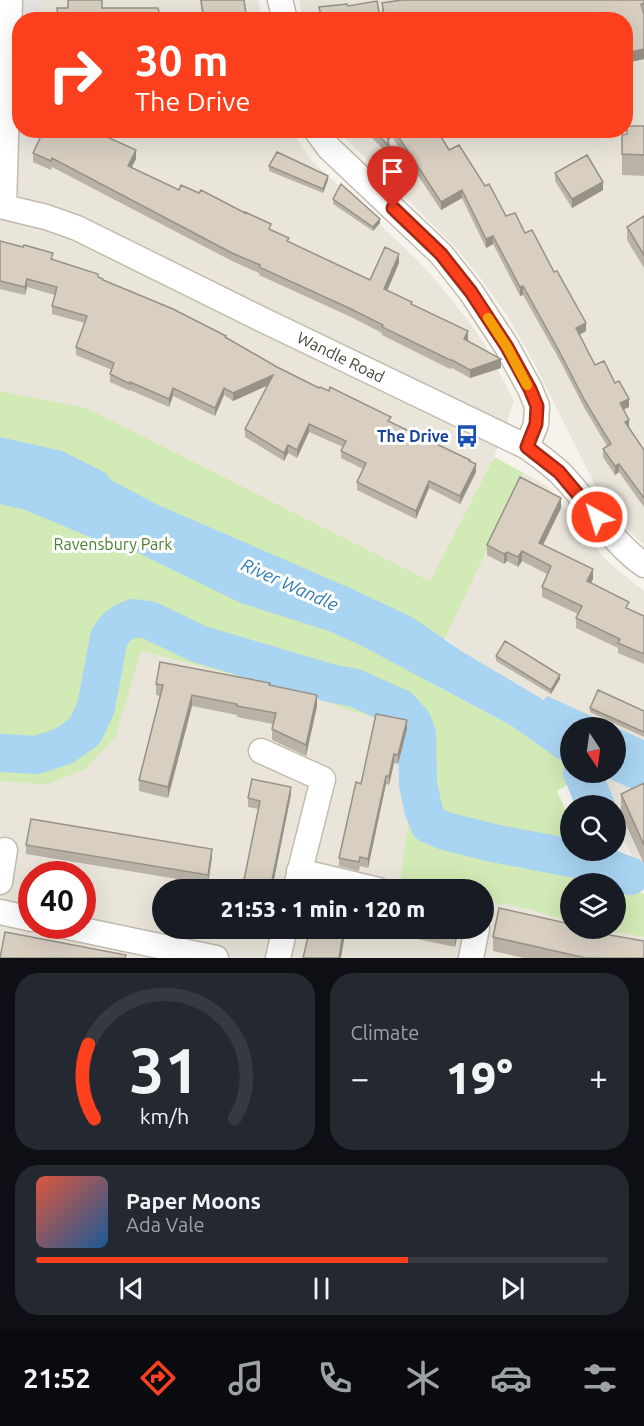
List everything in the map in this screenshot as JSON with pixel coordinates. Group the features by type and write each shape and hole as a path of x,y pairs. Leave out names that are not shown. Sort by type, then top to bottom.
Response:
{"street":[{"path":"2,207 10,0"},
{"path":"322,138 441,254 471,292 507,347 537,406 536,424 527,447"},
{"name":"Wandle Road","path":"2,207 46,217 77,228 527,447 559,472 611,535 644,565"},
{"path":"261,751 323,779 297,879"},
{"path":"0,882 5,850"},
{"path":"0,912 18,915"},
{"path":"96,933 216,958"},
{"path":"278,958 282,939"},
{"path":"471,958 475,939"}],"shaded area":[{"path":"0,0 258,0 261,12 12,12 12,138 297,138 311,160 433,277 485,345 514,401 494,457 430,581 87,408 0,391"},
{"path":"14,0 56,0 42,2 42,12 13,12"},
{"path":"299,0 644,0 644,545 622,524 597,489 534,363 508,317 482,280 457,249 345,138 633,138 633,12 302,12"},
{"path":"10,91 12,91 12,138 40,138 36,145 9,145"},
{"path":"524,473 547,486 606,560 644,591 644,740 626,732 626,717 592,717 547,697 544,700 463,652 445,638"},
{"path":"140,651 300,692 345,709 410,728 411,747 408,760 412,797 400,879 152,879 152,939 494,939 494,902 560,916 560,939 626,939 626,930 644,934 644,958 0,958 0,781 45,785 116,736"},
{"path":"598,783 619,783 644,794 644,874 638,869 626,843 626,795 603,795"}],"green space":[{"name":"Ravensbury Park","path":"0,391 87,408 430,581 494,457 524,473 425,680 510,725 560,760 560,783 571,783 557,791 560,797 560,861 587,861 588,869 601,873 560,873 560,918 494,902 494,879 400,879 412,797 408,760 411,747 410,728 345,709 300,692 141,651 116,736 86,769 45,785 0,781"},
{"name":"Ravensbury Park","path":"626,885 644,894 644,937 626,934"}],"water":[{"path":"0,437 62,451 106,473 111,480 156,504 412,617 463,652 544,700 547,696 593,717 560,717 560,760 510,725 362,646 329,631 241,603 136,552 121,550 25,510 0,504"},
{"path":"626,732 644,740 644,794 619,783 626,783"}],"building":[{"path":"68,0 102,0 102,8 158,8 159,12 57,12 57,8 68,8"},
{"path":"201,0 244,0 246,12 203,12"},
{"path":"402,0 644,0 644,4 641,4 644,14 644,49 633,51 633,12 384,12 382,3"},
{"path":"377,1 379,12 320,12 319,7 347,4 348,6"},
{"path":"633,126 644,126 644,155 622,154 622,138 633,138"},
{"path":"40,138 110,138 136,150 128,166 179,190 181,185 199,193 201,190 271,224 269,229 289,238 287,241 370,280 385,247 399,254 384,289 468,331 464,339 501,359 470,370 382,327 383,325 351,309 259,267 260,265 232,253 52,158 51,161 33,153"},
{"path":"381,138 388,138 389,146"},
{"path":"399,138 442,138 449,150 459,145 485,186 489,184 506,216 515,213 525,233 532,230 554,272 557,271 586,323 576,328 595,365 604,361 615,383 619,381 629,399 620,403 629,420 625,422 644,450 644,498 619,464 615,466 603,449 611,444 493,236 486,239 462,190 441,202"},
{"path":"277,152 328,176 323,189 269,166"},
{"path":"587,155 603,182 572,199 555,173"},
{"path":"341,184 380,219 373,227 333,199"},
{"path":"644,216 644,255 627,227"},
{"path":"0,241 53,253 51,259 98,274 98,277 103,280 173,309 226,336 277,367 319,388 329,391 330,387 391,417 388,421 470,460 476,464 460,496 429,481 416,511 357,482 366,463 341,451 346,441 309,424 297,450 288,445 284,453 245,429 273,375 233,393 224,388 215,408 173,388 169,399 110,374 114,363 76,347 87,316 52,306 57,287 27,279 25,287 0,281"},
{"path":"520,477 561,498 539,543 593,569 587,581 629,602 626,608 644,616 644,654 618,643 620,639 576,618 582,606 542,587 551,566 522,551 518,557 507,552 504,554 487,545"},
{"path":"505,641 560,675 551,690 496,656"},
{"path":"160,662 270,683 269,685 317,695 306,745 272,729 276,713 192,695 168,787 139,780 163,685 156,684"},
{"path":"598,690 644,711 644,732 626,724 626,717 610,717 590,708"},
{"path":"376,714 407,720 398,755 394,754 389,776 386,776 368,859 360,857 359,862 339,858 356,782 361,784"},
{"path":"252,779 291,787 272,879 244,879 260,801 248,798"},
{"path":"644,783 644,845 626,805 626,795 621,794"},
{"path":"31,819 212,849 208,875 26,845"},
{"path":"499,908 560,922 560,939 626,938 644,941 644,958 586,958 494,937"},
{"path":"5,932 18,934 18,939 42,939 126,955 125,958 0,958"},
{"path":"307,939 342,939 339,958 303,958"}],"waterway":[{"path":"0,753 37,755 64,746 85,731 96,707 109,638 124,622 134,618 149,620 199,644 330,683 355,688 400,708 413,723 417,735 418,784 429,824 445,831 493,843 592,862 630,876"},
{"name":"River Wandle","path":"587,783 591,795"}],"slow traffic":[{"path":"488,318 507,347 527,385"}],"place":[{"name":"The Drive","path":"467,436"}],"route":[{"path":"393,208 441,254 471,292 507,347 537,406 536,424 527,447 559,472 597,517"}]}
